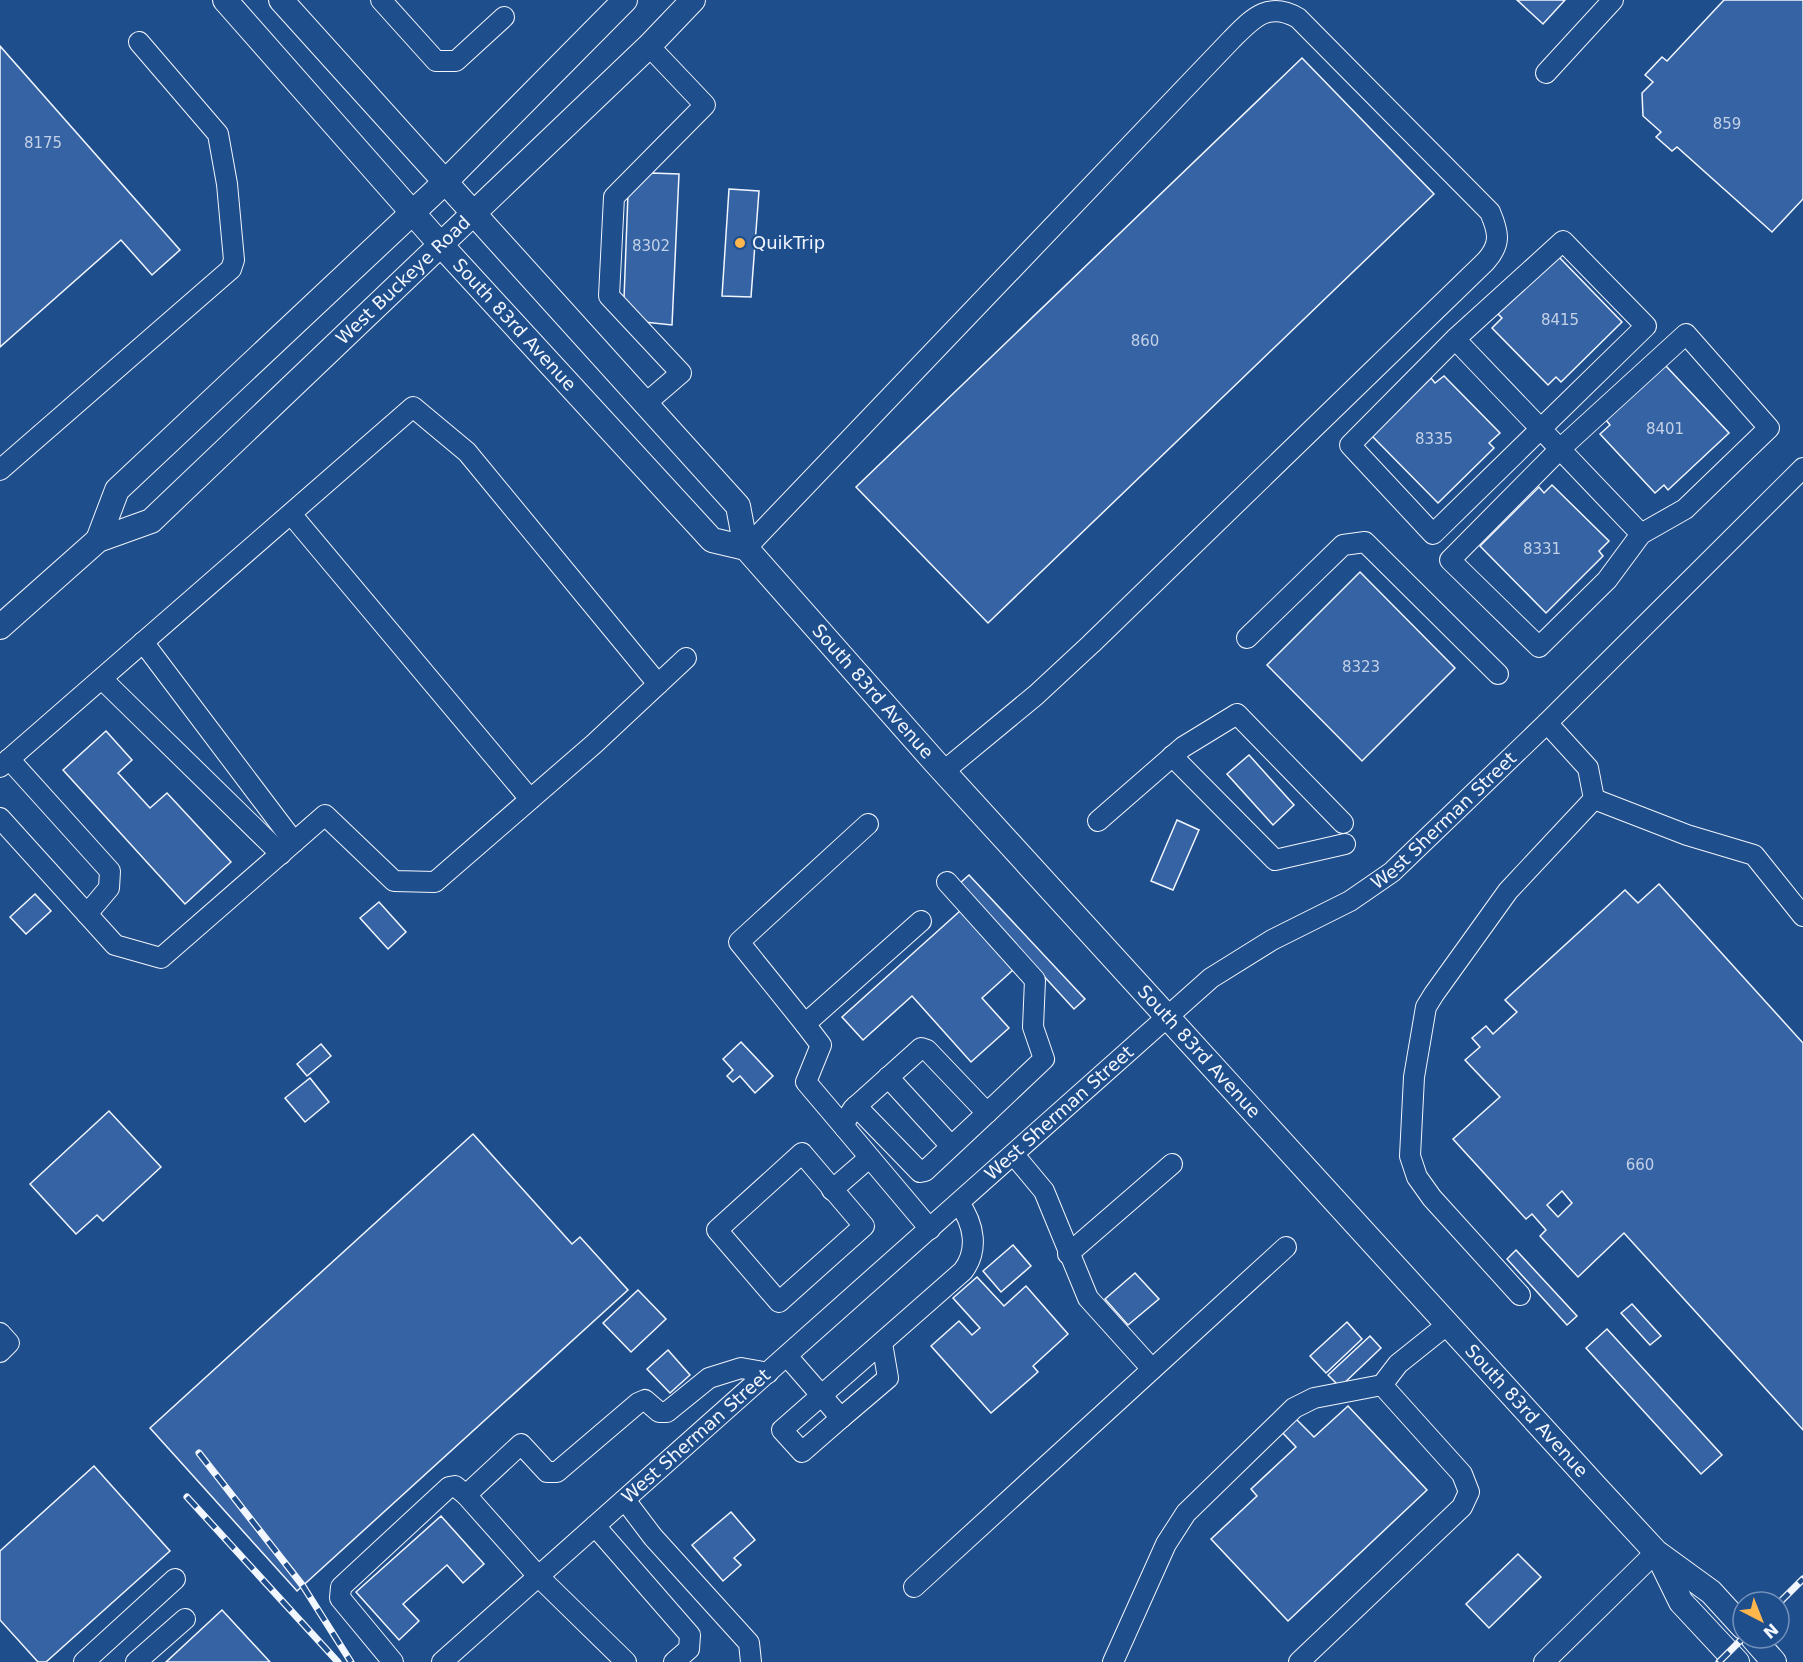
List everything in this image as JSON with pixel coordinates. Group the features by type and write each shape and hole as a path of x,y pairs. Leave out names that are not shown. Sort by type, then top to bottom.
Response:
{"main road":[{"name":"South 83rd Avenue","path":"225,0 411,212 712,540 746,548 944,771 1656,1552 1711,1592 1731,1614"},
{"name":"West Buckeye Road","path":"98,540 117,490 444,183 625,0"},
{"name":"West Buckeye Road","path":"0,627 98,540 151,521 649,46 693,0"},
{"path":"285,1 444,183 738,506 746,548"},
{"name":"South 83rd Avenue","path":"1656,1552 1681,1602 1737,1662"},
{"path":"1764,1650 1774,1662"}],"street":[{"path":"381,0 436,61 456,61 504,18"},
{"path":"1546,73 1613,0"},
{"path":"746,548 1232,39 1259,15 1273,9 1286,11 1298,18 1490,212 1498,232 1498,242 1486,261 1092,644 1036,695 944,771"},
{"path":"0,470 231,269 234,260 227,184 218,134 139,42"},
{"path":"645,404 681,373 609,296 614,197 705,105 649,46"},
{"path":"1563,241 1646,326 1433,534 1350,445 1455,339 1563,241"},
{"path":"1686,334 1769,428 1685,509 1641,534 1606,580 1539,647 1450,560 1560,449 1686,334"},
{"path":"1455,339 1641,534"},
{"path":"87,914 110,888 110,871 4,763 413,407 467,452 658,684"},
{"name":"West Sherman Street","path":"442,1662 1211,978 1239,960 1371,889 1547,723 1803,468"},
{"path":"291,513 530,799"},
{"path":"1247,638 1343,545 1365,542 1498,674"},
{"path":"143,642 288,848"},
{"path":"0,818 115,945 161,958 325,815 394,881 435,882 686,658"},
{"path":"102,679 288,848"},
{"path":"1098,821 1172,756 1237,714 1343,823"},
{"path":"1547,723 1588,768 1594,799"},
{"path":"1172,756 1275,860 1345,844"},
{"path":"1594,799 1687,835 1754,855 1803,916"},
{"path":"1520,1295 1431,1198 1416,1177 1410,1156 1414,1077 1426,1006 1508,891 1594,799"},
{"path":"868,824 739,942 821,1044 806,1082 930,1229"},
{"path":"856,1106 920,1172 1042,1063 1044,1056 1033,1027 1035,980 947,882"},
{"path":"805,1024 921,921"},
{"path":"845,1128 846,1120 856,1106 918,1050 924,1048 987,1113"},
{"path":"888,1077 951,1146"},
{"path":"802,1153 832,1190 864,1226 779,1302 717,1230 802,1153"},
{"path":"1014,1155 1044,1191 1088,1298 1152,1369"},
{"path":"832,1190 869,1158"},
{"path":"1068,1254 1172,1164"},
{"path":"882,1344 888,1378 802,1452 782,1430 882,1344 969,1262 973,1250 971,1222 959,1203"},
{"path":"914,1587 1286,1247"},
{"path":"1113,1662 1166,1544 1194,1504 1294,1408 1314,1398 1382,1385 1398,1364 1448,1324"},
{"path":"0,1333 9,1343 0,1352"},
{"path":"787,1356 841,1418"},
{"path":"466,1495 521,1444 547,1472 557,1472 638,1403 645,1400 659,1412 667,1412 710,1378 741,1368 768,1372"},
{"path":"1299,1662 1462,1507 1469,1492 1462,1474 1382,1385"},
{"path":"393,1662 340,1598 341,1587 449,1487 454,1486 466,1495 538,1576 626,1662"},
{"path":"625,1500 653,1537 749,1643 751,1662"},
{"path":"595,1526 690,1635 688,1649 674,1662"},
{"path":"1544,1662 1656,1552"},
{"path":"84,1662 176,1579"},
{"path":"136,1662 185,1619"}],"building":[{"path":"1517,0 1565,0 1543,24"},
{"path":"1724,0 1803,0 1803,199 1772,232 1677,147 1672,151 1656,137 1661,132 1643,116 1642,93 1653,82 1645,75 1662,57 1667,61"},
{"path":"0,46 180,250 152,275 121,240 0,347"},
{"path":"1302,58 1434,194 988,623 856,487"},
{"path":"651,173 679,174 672,325 644,322 624,299 628,193"},
{"name":"QuikTrip","path":"729,189 759,191 751,297 722,296"},
{"path":"1557,255 1622,322 1561,382 1556,377 1548,385 1492,328 1502,318 1497,313"},
{"path":"1665,365 1729,433 1668,490 1664,485 1655,493 1600,434 1610,425 1606,420"},
{"path":"1444,376 1500,433 1489,443 1494,448 1438,503 1372,436 1431,378 1435,383"},
{"path":"1552,485 1609,541 1599,551 1603,556 1546,613 1480,546 1539,487 1544,493"},
{"path":"1360,572 1455,668 1362,761 1267,665"},
{"path":"106,731 132,760 118,773 150,808 167,793 231,862 185,904 63,770"},
{"path":"1249,755 1294,805 1273,825 1227,774"},
{"path":"1177,820 1199,830 1173,890 1151,881"},
{"path":"969,875 1085,999 1074,1009 959,884"},
{"path":"1659,884 1803,1043 1803,1430 1624,1233 1578,1277 1540,1236 1546,1230 1532,1214 1526,1219 1453,1139 1500,1097 1465,1060 1480,1047 1472,1038 1486,1026 1493,1034 1517,1012 1505,1000 1625,890 1638,903","holes":["1562,1191 1572,1203 1558,1217 1547,1205"]},
{"path":"35,894 51,911 26,934 10,917"},
{"path":"379,902 406,932 388,949 360,918"},
{"path":"960,911 1013,970 982,998 1009,1028 971,1062 912,996 863,1040 842,1017"},
{"path":"741,1042 773,1076 755,1093 740,1076 733,1082 727,1076 733,1070 723,1059"},
{"path":"321,1044 331,1056 307,1076 297,1064"},
{"path":"310,1078 329,1102 305,1122 285,1098"},
{"path":"109,1111 161,1167 103,1221 97,1215 76,1234 30,1184"},
{"path":"473,1134 572,1244 580,1237 628,1290 297,1591 150,1428"},
{"path":"1013,1245 1031,1266 1001,1292 983,1271"},
{"path":"1516,1250 1577,1316 1567,1325 1507,1259"},
{"path":"1135,1273 1159,1299 1128,1325 1105,1299"},
{"path":"977,1277 1004,1306 1026,1286 1068,1334 1033,1366 1038,1372 991,1413 931,1346 959,1321 972,1335 980,1328 953,1298"},
{"path":"638,1290 666,1319 631,1352 603,1323"},
{"path":"1632,1304 1661,1336 1650,1345 1621,1313"},
{"path":"1347,1322 1362,1339 1326,1373 1310,1356"},
{"path":"1607,1329 1722,1455 1701,1474 1586,1348"},
{"path":"1370,1336 1381,1348 1340,1387 1328,1375"},
{"path":"668,1350 690,1375 670,1393 647,1369"},
{"path":"1348,1406 1427,1490 1288,1621 1211,1539 1257,1496 1251,1489 1296,1447 1280,1430 1294,1417 1314,1437"},
{"path":"94,1466 170,1551 46,1662 38,1662 0,1620 0,1551"},
{"path":"731,1512 755,1540 734,1558 741,1565 723,1581 692,1545"},
{"path":"441,1516 484,1564 463,1583 447,1565 403,1604 419,1621 399,1640 356,1592"},
{"path":"1518,1554 1541,1577 1489,1628 1466,1604"},
{"path":"222,1610 270,1662 166,1662"}],"railway":[{"path":"199,1453 303,1586 351,1662"},
{"path":"187,1497 338,1662"},
{"path":"1791,1591 1803,1579"},
{"path":"1719,1662 1731,1650"}],"place":[{"name":"QuikTrip","path":"740,243"}]}
